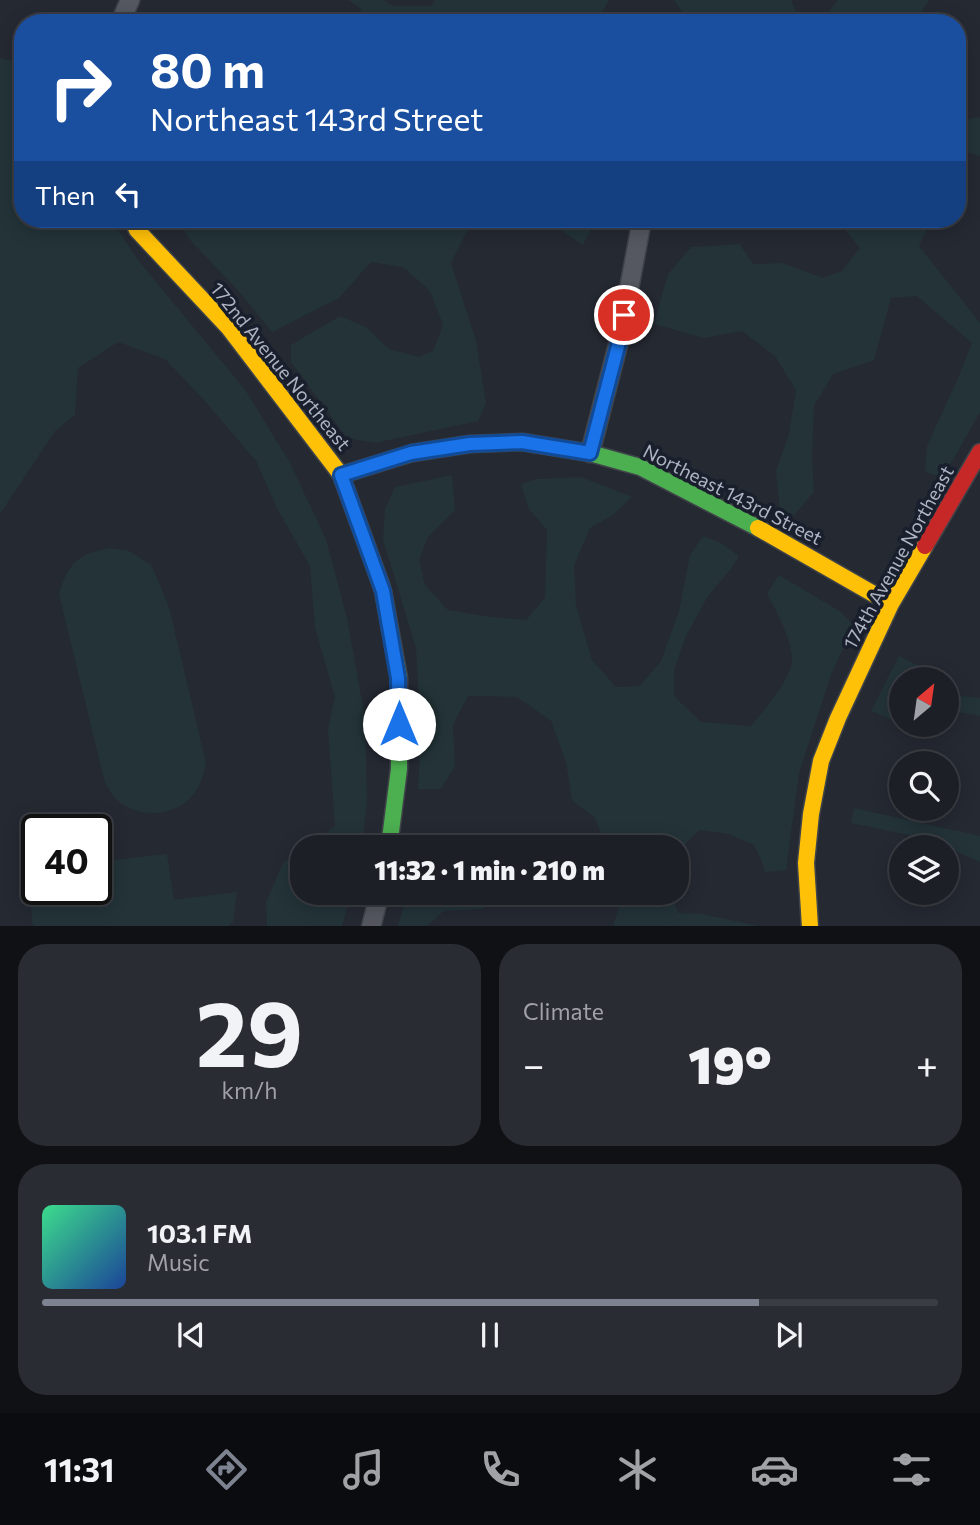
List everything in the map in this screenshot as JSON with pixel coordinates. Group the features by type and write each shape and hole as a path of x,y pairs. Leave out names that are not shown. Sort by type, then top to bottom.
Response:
{"street":[{"name":"172nd Avenue Northeast","path":"136,228 228,327 341,475 383,591 398,678 399,769 391,835"},
{"path":"590,453 620,337 640,228"},
{"name":"Northeast 143rd Street","path":"341,475 411,453 470,444 522,442 590,453 640,467 678,486 782,541 891,604"},
{"name":"174th Avenue Northeast","path":"810,926 806,863 811,814 821,761 891,604 980,452"},
{"path":"371,926 377,905"}],"shaded area":[{"path":"349,0 383,0 393,6 431,6 435,0 609,0 601,14 362,14 360,8"},
{"path":"674,0 791,0 797,14 684,14"},
{"path":"838,0 929,0 920,14 828,14"},
{"path":"0,58 14,61 14,228 117,228 138,260 246,391 289,461 326,539 347,618 365,718 367,800 363,835 323,835 335,826 328,729 335,697 315,628 310,566 277,508 256,461 165,359 118,342 78,368 75,415 55,431 0,514"},
{"path":"980,117 980,156 966,152 966,119"},
{"path":"183,228 468,228 451,263 476,341 486,403 478,421 375,443 347,438 291,362 291,345 340,316 366,327 389,349 419,357 433,351 443,325 430,291 403,267 371,262 339,298 272,332 235,287 189,239"},
{"path":"558,228 592,228 583,245"},
{"path":"843,228 928,228 919,246 980,323 980,412 949,467 938,476 925,472 927,446 972,343 917,296 891,298 874,360 833,374 814,406 814,492 790,520 780,510 776,471 789,434 796,390 775,356 742,331 704,338 654,324 668,274 691,247 740,244 753,264 782,263 823,278 842,271 860,248"},
{"path":"452,475 455,510 428,537 419,560 425,585 448,610 526,620 545,598 547,530 529,509 521,484 537,479 581,477 632,497 613,515 590,528 574,565 576,606 592,660 616,687 640,686 661,661 679,611 690,555 703,536 721,543 739,556 708,596 686,636 674,670 674,696 701,722 751,726 784,683 792,664 792,656 779,616 767,594 779,575 841,612 854,626 832,672 799,773 786,870 765,872 754,845 729,834 699,830 689,840 689,835 602,835 595,818 572,800 566,762 551,721 517,697 468,696 453,725 455,766 441,789 418,789 421,735 416,648 383,540 385,509 395,487"},
{"path":"110,548 129,551 151,565 169,607 206,763 201,782 193,794 173,810 152,813 131,809 114,797 105,783 59,594 66,575 76,562 90,553"},
{"path":"899,656 921,667 893,667"},
{"path":"889,676 889,719 871,711"},
{"path":"959,694 980,698 980,716 959,712"},
{"path":"854,808 889,816 889,821 912,821 980,836 980,862 959,853 959,835 910,835 851,823"},
{"path":"167,854 174,900 237,892 233,922 228,926 34,926 31,905 112,905 112,860"},
{"path":"290,858 290,905 348,905 342,926 267,926 266,902 283,863"},
{"path":"404,905 489,905 482,909 444,911 427,926 398,926"},
{"path":"620,905 675,905 678,913 702,914 759,926 613,926"}],"traffic: fast":[{"path":"341,475 412,453 470,444 522,442 590,453 640,467 758,528"},
{"path":"380,582 399,678 399,769 391,835"}],"traffic: slow":[{"path":"136,228 228,327 341,475 380,582"},
{"path":"758,528 891,604"},
{"path":"810,926 806,863 811,814 821,761 891,604 925,546"}],"traffic: jam":[{"path":"925,546 980,452"}],"route":[{"path":"399,724 398,678 383,591 341,475 411,453 470,444 522,442 590,453 624,315"}]}
